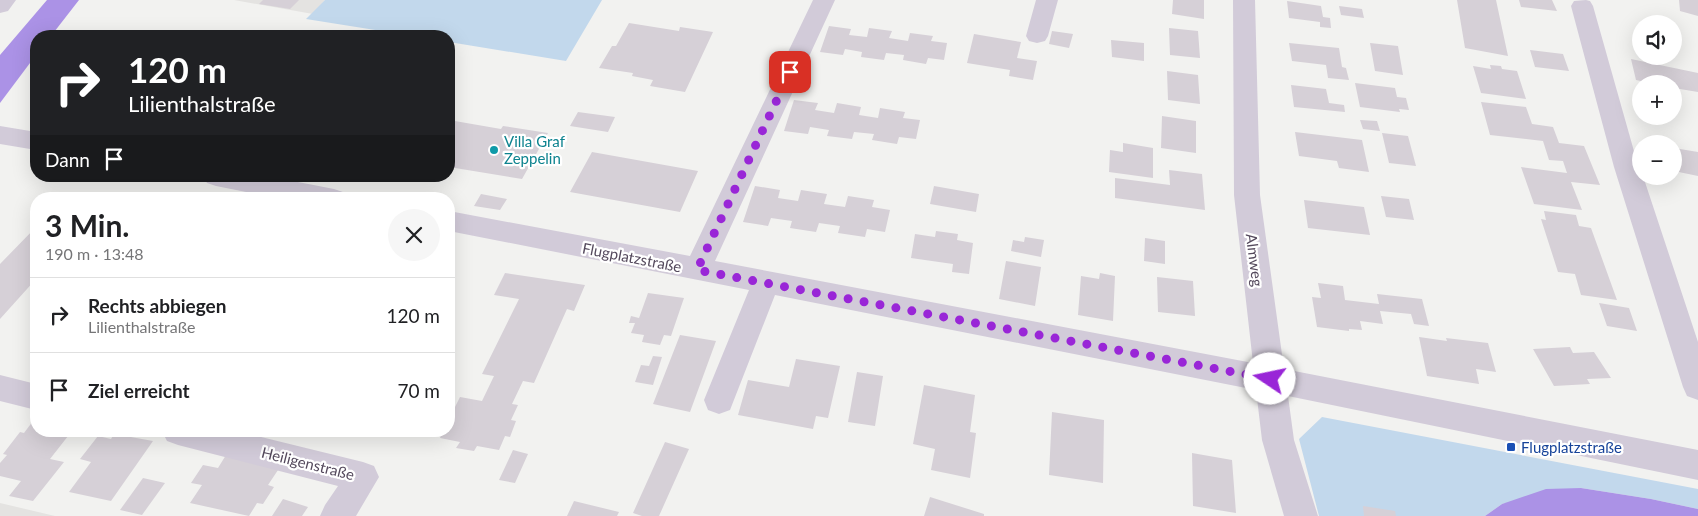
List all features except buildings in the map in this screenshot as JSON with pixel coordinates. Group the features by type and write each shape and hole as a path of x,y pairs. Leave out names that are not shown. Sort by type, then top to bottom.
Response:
{"street":[{"path":"0,6 5,0"},
{"path":"697,270 824,0"},
{"path":"1037,36 1047,0"},
{"name":"Almweg","path":"1244,0 1247,195 1278,440 1301,516"},
{"path":"1582,6 1627,167 1698,387"},
{"path":"0,135 30,139"},
{"path":"247,182 298,192"},
{"name":"Flugplatzstraße","path":"455,222 1270,379 1698,465"},
{"path":"719,400 766,283"},
{"path":"0,388 30,396"},
{"name":"Heiligenstraße","path":"203,437 363,476 337,516"}],"shaded area":[{"path":"47,0 79,0 56,30 30,30 30,63 0,103 0,55"},
{"path":"234,0 325,0 313,14"},
{"path":"325,0 602,0 566,61 455,43 455,30 375,30 306,19"},
{"path":"1322,417 1698,489 1698,509 1651,499 1581,488 1502,504 1485,516 1319,516 1299,439"},
{"path":"1581,488 1651,499 1698,509 1698,516 1485,516 1502,504 1546,489"},
{"path":"0,503 55,516 0,516"}],"place":[{"name":"Villa Graf Zeppelin","path":"494,150"},
{"name":"Flugplatzstraße","path":"1511,447"}],"route":[{"path":"790,72 697,270 1270,379"}]}
